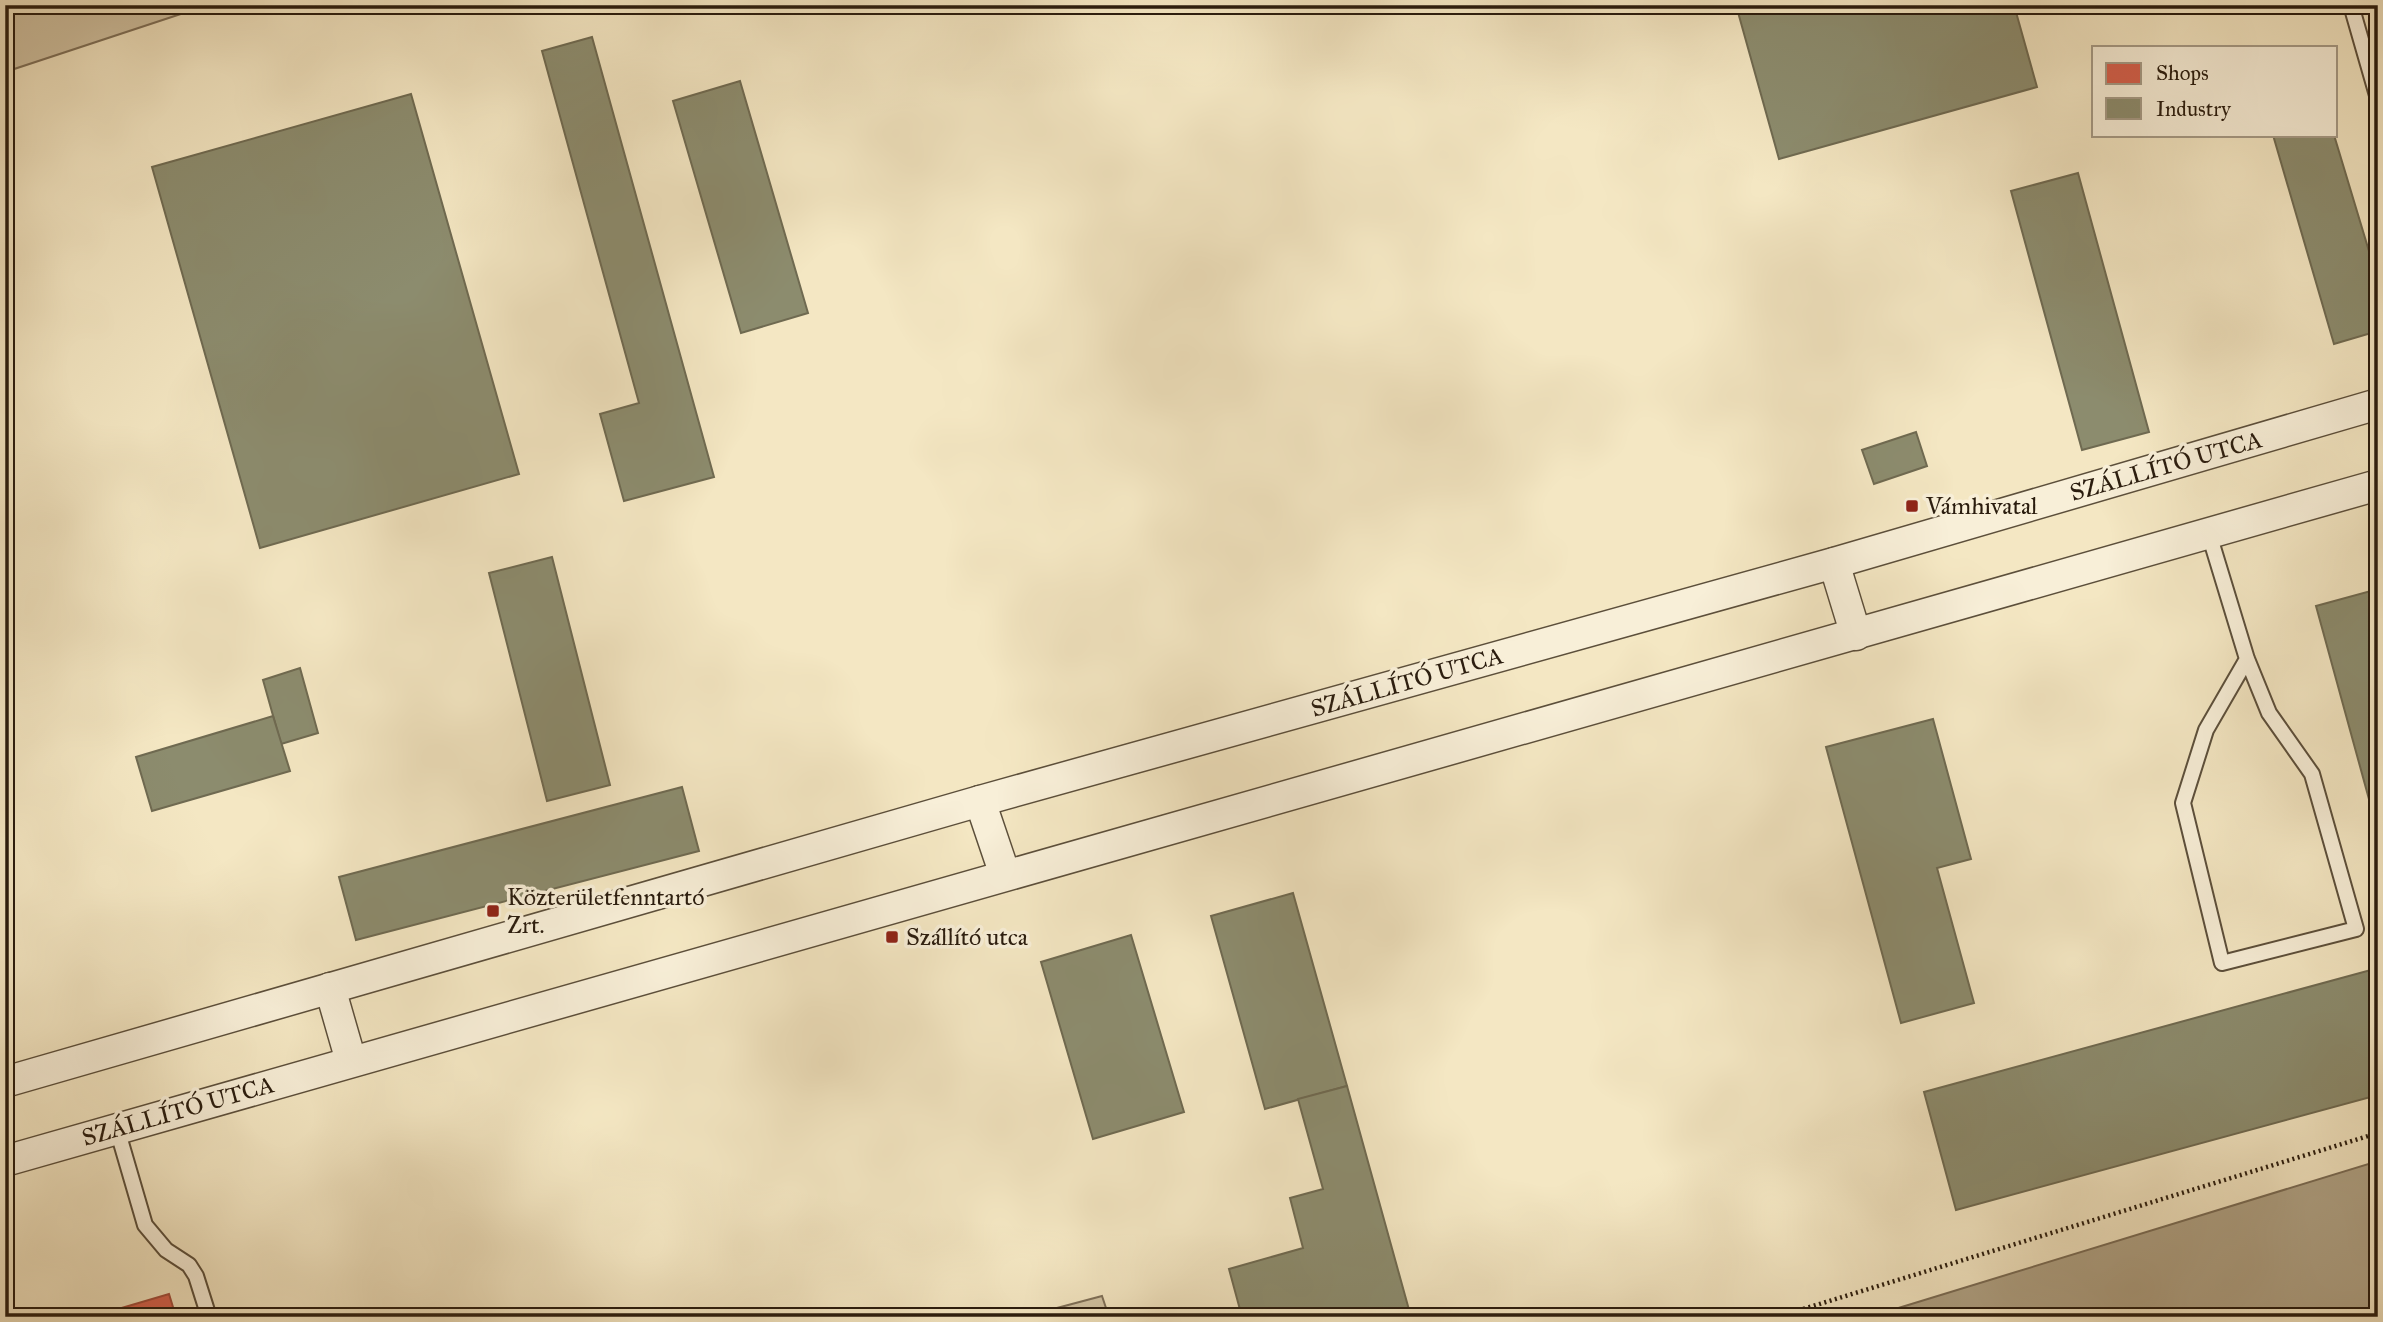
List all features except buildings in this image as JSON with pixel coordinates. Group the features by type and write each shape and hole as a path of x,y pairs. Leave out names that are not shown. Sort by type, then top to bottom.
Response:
{"street":[{"name":"SZÁLLÍTÓ UTCA","path":"5,1082 980,801 1834,563 2378,404"},
{"name":"SZÁLLÍTÓ UTCA","path":"5,1161 2378,485"},
{"path":"1834,563 1856,635"},
{"path":"980,801 1004,875"},
{"path":"330,988 351,1061"}],"lane":[{"path":"2351,5 2378,99"},
{"path":"2208,534 2247,659 2269,713 2312,774 2356,929 2222,963 2183,803 2206,730 2247,659"},
{"path":"117,1129 145,1225 166,1250 189,1265 196,1276 209,1317"}],"path":[{"path":"1777,1317 2378,1133"}],"shaded area":[{"path":"5,5 208,5 5,72"},
{"path":"2378,1161 2378,1317 1869,1317"},
{"path":"1102,1296 1109,1317 1023,1317"}],"place":[{"name":"Vámhivatal","path":"1912,506"},
{"name":"Közterületfenntartó Zrt.","path":"493,911"},
{"name":"Szállító utca","path":"892,937"}]}
